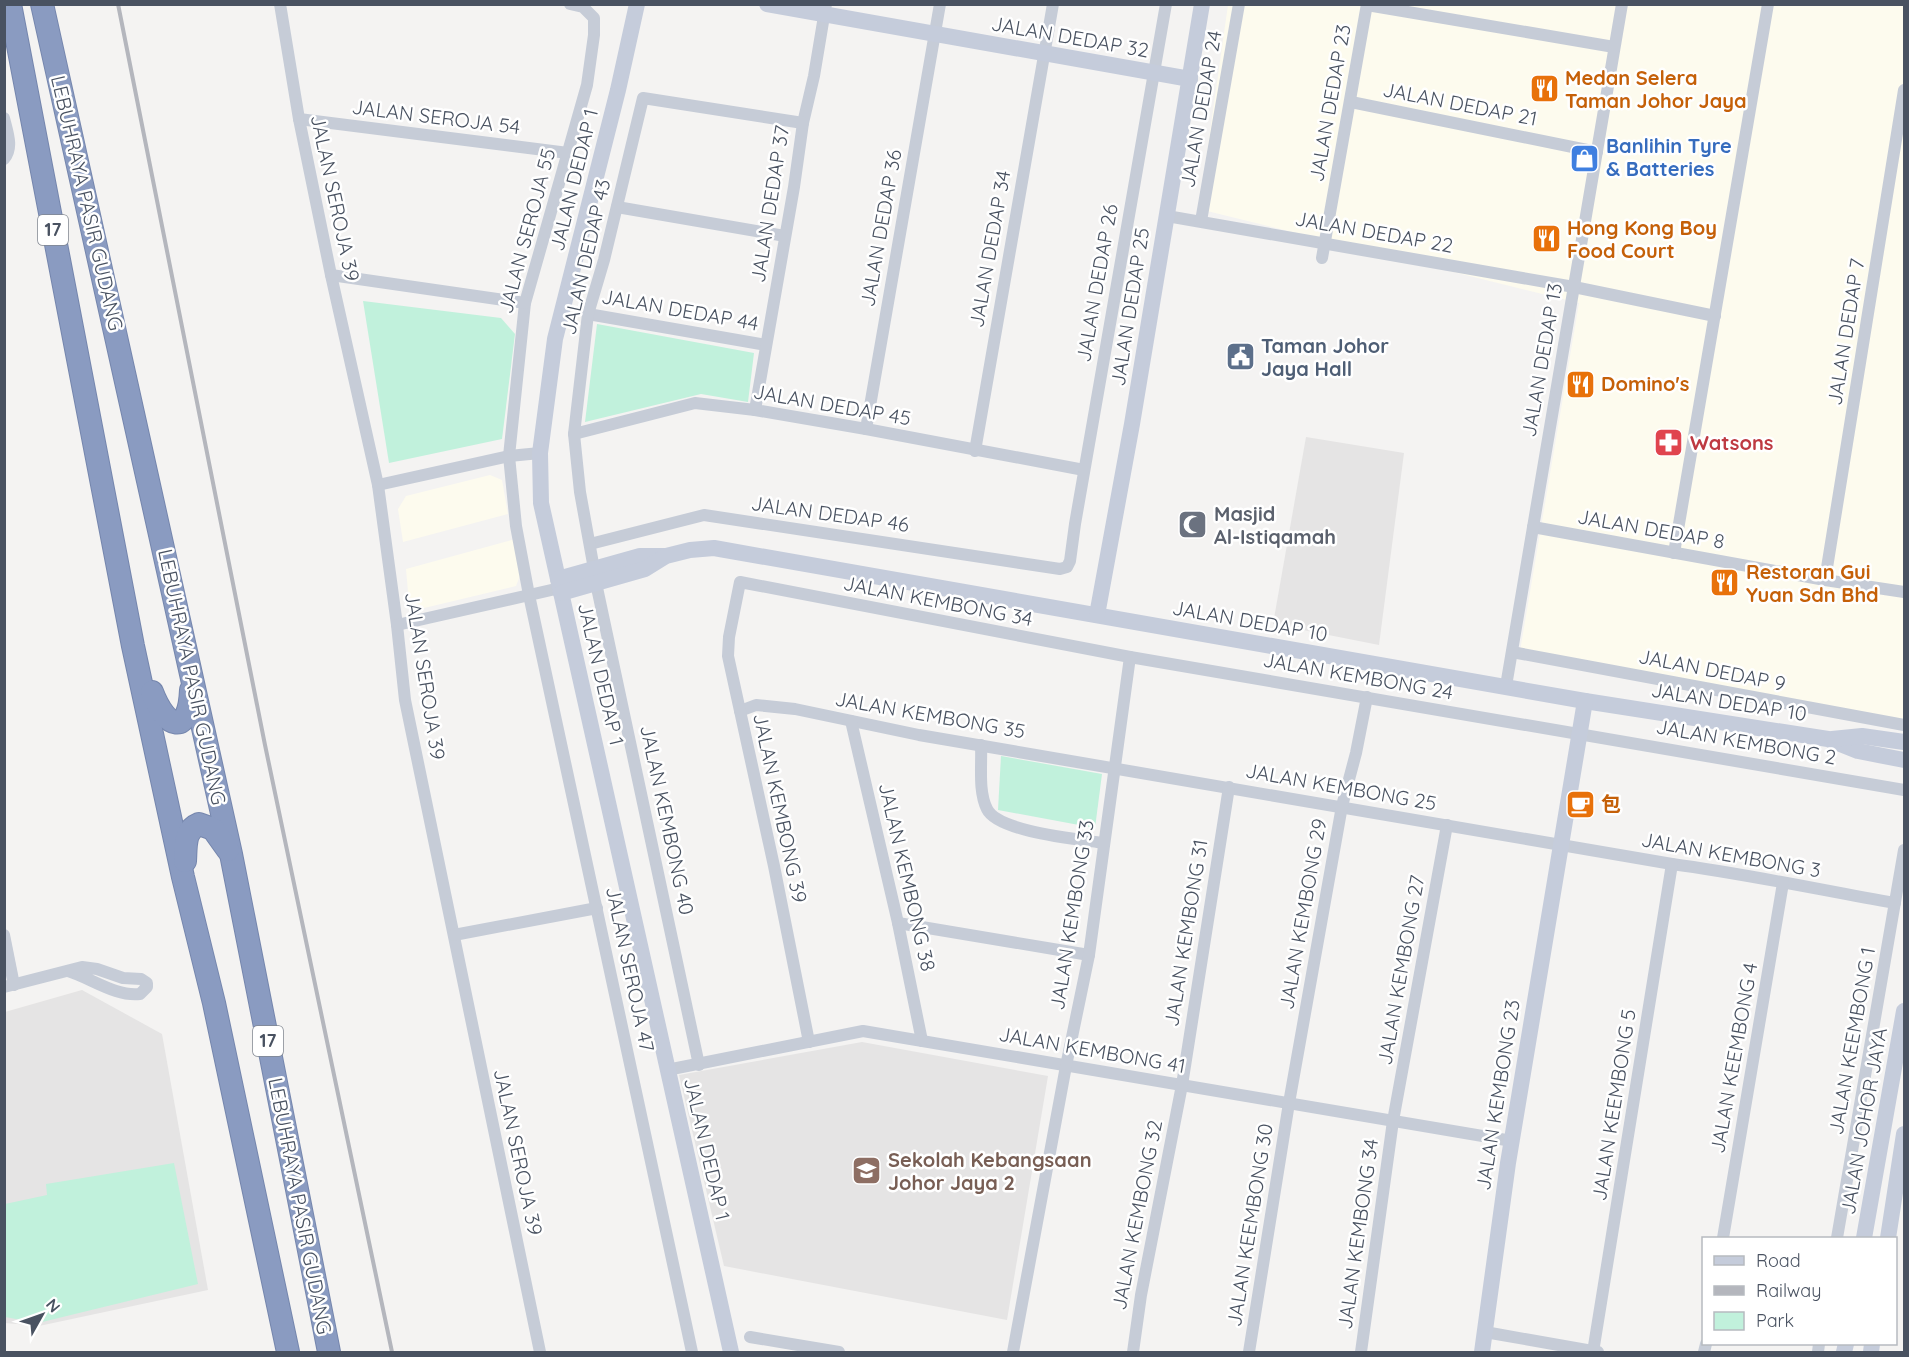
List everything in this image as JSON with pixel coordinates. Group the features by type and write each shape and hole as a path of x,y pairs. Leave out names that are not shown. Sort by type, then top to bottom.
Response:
{"highway":[{"name":"LEBUHRAYA PASIR GUDANG","path":"10,4 133,646 183,877 214,1003 288,1353"},
{"name":"LEBUHRAYA PASIR GUDANG","path":"42,4 231,855 329,1353"},
{"path":"133,646 158,708 171,722 178,722 188,713 192,674"},
{"path":"183,877 188,833 192,827 199,824 213,829 231,855"}],"main road":[{"name":"JALAN DEDAP 1","path":"637,4 618,90 555,339 540,453 541,503 731,1353"},
{"name":"JALAN DEDAP 32","path":"766,4 825,10 936,34 1190,79"},
{"name":"JALAN DEDAP 25","path":"1097,615 1202,4"},
{"name":"JALAN DEDAP 10","path":"559,587 595,576 640,556 666,556 690,550 714,548 1586,701 1828,739 1858,751 1905,760"},
{"name":"JALAN KEMBONG 23","path":"1482,1353 1512,1141 1586,701"},
{"name":"JALAN DEDAP 10","path":"1828,739 1862,736 1905,742"},
{"name":"JALAN JOHOR JAYA","path":"1864,1237 1905,1011"},
{"path":"1888,1237 1905,1134"}],"street":[{"name":"JALAN SEROJA 39","path":"280,4 299,119 378,485 405,700 540,1353"},
{"name":"JALAN SEROJA 55","path":"529,595 516,526 508,456 525,303 587,85 594,34 594,18 583,7 570,4"},
{"name":"JALAN DEDAP 36","path":"866,429 940,4"},
{"name":"JALAN DEDAP 34","path":"975,451 1053,4"},
{"name":"JALAN DEDAP 26","path":"1066,567 1070,561 1166,4"},
{"name":"JALAN DEDAP 24","path":"1201,221 1239,4"},
{"name":"JALAN DEDAP 13","path":"1506,686 1622,4"},
{"path":"1674,553 1768,4"},
{"path":"1367,5 1614,47"},
{"name":"JALAN DEDAP 23","path":"1322,258 1367,5"},
{"name":"JALAN DEDAP 37","path":"754,410 803,123 825,10"},
{"name":"JALAN DEDAP 7","path":"1825,580 1905,90"},
{"name":"JALAN DEDAP 43","path":"595,576 580,492 574,434 588,314 643,98 803,123"},
{"name":"JALAN DEDAP 21","path":"1351,102 1597,152"},
{"path":"4,117 10,147 9,154 4,159"},
{"name":"JALAN SEROJA 54","path":"299,119 568,153"},
{"path":"617,207 785,236"},
{"name":"JALAN DEDAP 22","path":"1167,216 1574,288 1715,316"},
{"path":"331,275 525,303"},
{"name":"JALAN DEDAP 44","path":"588,314 766,345"},
{"name":"JALAN DEDAP 45","path":"574,434 695,403 754,410 866,429 1084,470"},
{"path":"378,485 508,456 540,453"},
{"name":"JALAN DEDAP 46","path":"590,544 704,515 1060,569 1066,567"},
{"name":"JALAN DEDAP 8","path":"1533,527 1825,580 1905,592"},
{"name":"JALAN KEMBONG 40","path":"595,576 699,1065"},
{"name":"JALAN KEMBONG 34","path":"740,582 1130,657"},
{"name":"JALAN KEMBONG 39","path":"740,582 729,637 728,656 774,866 809,1042"},
{"path":"397,625 559,587"},
{"name":"JALAN SEROJA 47","path":"529,595 692,1353"},
{"name":"JALAN DEDAP 9","path":"1512,652 1905,725"},
{"name":"JALAN KEMBONG 24","path":"1130,657 1580,733"},
{"name":"JALAN KEMBONG 33","path":"1013,1353 1089,955 1130,657"},
{"name":"JALAN KEMBONG 29","path":"1289,1103 1342,806 1356,753 1366,697"},
{"name":"JALAN KEMBONG 35","path":"740,711 756,705 795,709 981,745 1114,767"},
{"name":"JALAN KEMBONG 38","path":"851,721 898,923 922,1041"},
{"name":"JALAN KEMBONG 2","path":"1580,733 1905,789"},
{"path":"981,745 982,797 987,811 995,819 1013,828 1104,843"},
{"name":"JALAN KEMBONG 25","path":"1114,767 1560,845"},
{"name":"JALAN KEMBONG 31","path":"1182,1085 1229,787"},
{"name":"JALAN KEMBONG 27","path":"1393,1121 1447,825"},
{"name":"JALAN KEMBONG 3","path":"1560,845 1725,871 1783,884 1895,903"},
{"name":"JALAN KEEMBONG 1","path":"1838,1237 1905,850"},
{"name":"JALAN KEEMBONG 5","path":"1596,1352 1672,864"},
{"name":"JALAN KEEMBONG 4","path":"1723,1237 1783,884"},
{"path":"454,935 597,908"},
{"path":"898,923 1089,955"},
{"path":"4,935 9,986 82,967 97,969 123,978 141,979 147,983 147,987 140,994 125,994 68,971"},
{"name":"JALAN KEMBONG 41","path":"667,1070 863,1031 1512,1141"},
{"name":"JALAN KEMBONG 32","path":"1133,1353 1141,1295 1182,1085"},
{"name":"JALAN KEEMBONG 30","path":"1249,1353 1289,1103"},
{"name":"JALAN KEMBONG 34","path":"1361,1353 1393,1121"},
{"path":"1485,1332 1596,1352"},
{"path":"750,1337 839,1353"}],"shaded area":[{"path":"1228,5 1904,5 1904,721 1520,651 1579,303 1199,209"},
{"path":"1306,437 1404,453 1379,645 1273,624"},
{"path":"490,475 502,480 508,514 403,542 398,509 406,496"},
{"path":"515,539 521,573 516,586 420,609 409,603 406,569"},
{"path":"82,990 162,1034 208,1290 39,1326 5,1323 5,1012"},
{"name":"Sekolah Kebangsaan Johor Jaya 2","path":"862,1042 1048,1076 1007,1320 724,1266 679,1075"}],"green space":[{"path":"363,301 501,318 515,334 502,439 389,463"},
{"path":"597,324 754,353 748,402 701,394 585,422"},
{"path":"1001,756 1102,774 1095,828 998,810"},
{"path":"174,1163 198,1284 38,1323 5,1317 5,1204 47,1195 46,1184"}],"railway":[{"path":"118,4 265,745 392,1352"}],"place":[{"name":"Medan Selera Taman Johor Jaya","path":"1544,89"},
{"name":"Banlihin Tyre & Batteries","path":"1585,158"},
{"name":"Hong Kong Boy Food Court","path":"1546,239"},
{"name":"Taman Johor Jaya Hall","path":"1240,357"},
{"name":"Domino's","path":"1580,384"},
{"name":"Watsons","path":"1669,443"},
{"name":"Masjid Al-Istiqamah","path":"1193,525"},
{"name":"Restoran Gui Yuan Sdn Bhd","path":"1725,583"},
{"name":"包","path":"1580,804"},
{"name":"Sekolah Kebangsaan Johor Jaya 2","path":"867,1171"}]}
